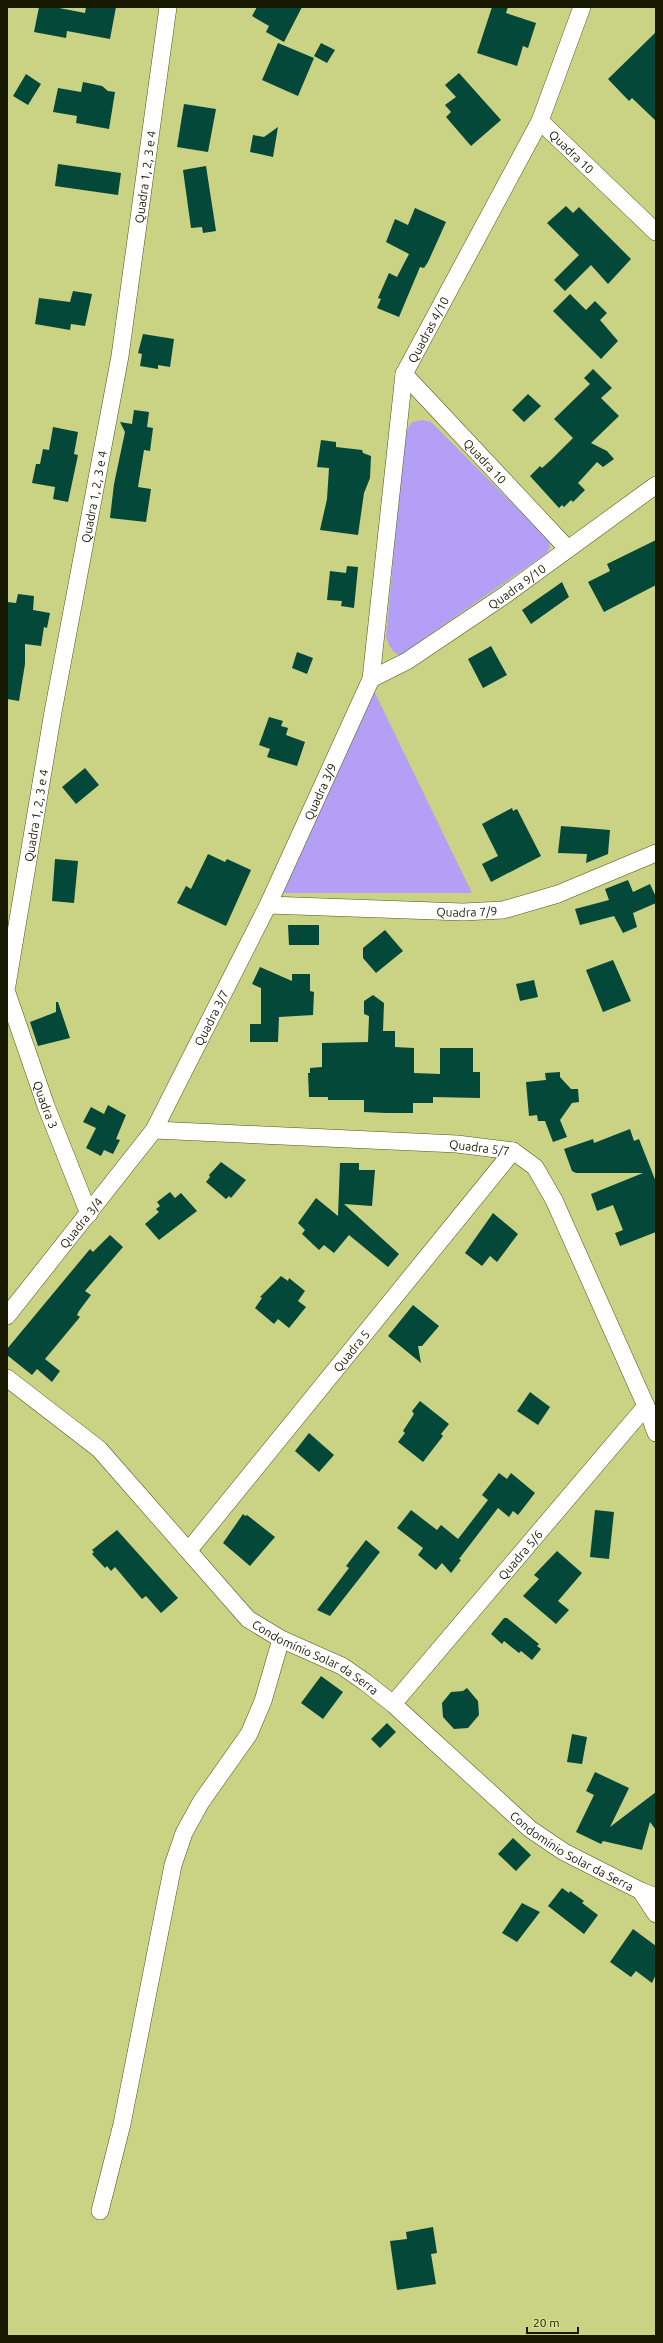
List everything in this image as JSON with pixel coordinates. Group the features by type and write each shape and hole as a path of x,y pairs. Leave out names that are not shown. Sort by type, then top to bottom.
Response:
{"street":[{"name":"Quadra 1, 2, 3 e 4","path":"7,985 53,712 120,356 168,7"},
{"name":"Quadras 4/10","path":"371,679 404,374 540,121 582,7"},
{"name":"Quadra 10","path":"540,121 656,232"},
{"name":"Quadra 10","path":"404,374 567,548"},
{"name":"Quadra 9/10","path":"371,679 408,661 505,595 567,548 656,485"},
{"name":"Quadra 3/9","path":"268,905 371,679"},
{"name":"Quadra 7/9","path":"268,905 463,912 503,910 558,894 656,853"},
{"name":"Quadra 3/7","path":"154,1130 268,905"},
{"name":"Quadra 3","path":"7,993 46,1106 89,1214"},
{"name":"Quadra 5/7","path":"154,1130 457,1144 513,1151 536,1167 554,1200 646,1406 656,1433"},
{"name":"Quadra 3/4","path":"7,1316 154,1130"},
{"name":"Quadra 5","path":"189,1550 513,1151"},
{"name":"Condomínio Solar da Serra","path":"7,1378 99,1449 248,1619 281,1639 342,1666 393,1704 530,1829 564,1852 648,1894"},
{"name":"Quadra 5/6","path":"393,1704 646,1406"},
{"path":"100,2212 122,2124 172,1865 184,1833 201,1802 229,1766 249,1734 263,1701 281,1639"},
{"path":"648,1894 656,1914"}],"shaded area":[{"path":"423,420 431,422 549,540 550,547 547,553 400,655 393,651 386,637 405,433 412,422"},
{"path":"374,691 472,893 281,893"}],"building":[{"path":"39,7 54,7 85,13 86,7 116,7 110,39 67,31 66,38 34,32"},
{"path":"257,7 302,7 284,42 266,32 269,26 252,16"},
{"path":"492,7 508,7 506,13 536,23 528,48 523,46 517,66 477,53"},
{"path":"656,32 656,121 632,98 629,101 608,79"},
{"path":"278,43 314,58 298,96 262,80"},
{"path":"321,43 335,50 327,63 314,56"},
{"path":"459,73 501,120 471,146 446,117 451,112 445,105 456,97 445,85"},
{"path":"26,74 41,84 28,105 13,96"},
{"path":"83,82 102,86 108,91 115,92 109,129 76,123 77,116 53,112 58,88 81,92"},
{"path":"184,104 216,109 208,152 177,147"},
{"path":"278,127 273,157 250,152 253,135 264,137"},
{"path":"58,164 121,173 118,195 55,186"},
{"path":"206,166 216,231 203,233 202,227 191,228 183,170"},
{"path":"566,206 573,213 579,207 631,259 608,284 591,265 565,291 554,280 579,255 547,223"},
{"path":"415,208 446,222 428,262 424,268 420,267 399,317 377,308 381,299 378,298 389,273 397,277 409,254 386,242 395,219 408,225"},
{"path":"73,291 92,294 85,326 71,324 70,330 35,324 39,298 70,302"},
{"path":"570,294 586,310 595,301 607,313 600,320 618,341 601,359 553,311"},
{"path":"143,334 174,339 170,367 158,365 158,369 140,366 142,354 138,353"},
{"path":"593,369 612,388 601,398 619,416 591,443 607,451 614,459 603,467 597,462 578,483 585,490 573,502 571,500 564,507 562,505 559,508 530,476 540,466 542,468 573,438 554,419 590,384 584,378"},
{"path":"528,394 541,406 524,422 512,410"},
{"path":"134,410 149,412 147,427 153,428 150,451 144,450 138,487 151,489 146,522 110,518 114,484 125,432 120,422 132,424"},
{"path":"53,427 78,432 74,454 78,455 68,502 53,499 55,487 32,483 36,464 40,464 43,449 49,450"},
{"path":"321,440 336,442 336,447 362,450 363,453 371,456 370,478 364,493 358,535 320,530 327,499 329,468 317,467"},
{"path":"656,540 656,585 604,612 588,582 610,571 607,564"},
{"path":"347,566 358,567 354,608 341,606 342,601 327,600 330,571 346,573"},
{"path":"562,582 569,597 531,624 522,610"},
{"path":"18,594 34,596 33,610 50,613 47,628 44,627 41,646 25,644 25,664 19,701 7,699 7,602 16,603"},
{"path":"491,646 507,675 483,688 468,659"},
{"path":"297,652 313,658 307,674 292,668"},
{"path":"269,717 283,721 281,726 288,728 286,735 305,742 297,766 267,757 270,749 259,745"},
{"path":"85,768 99,785 76,804 62,787"},
{"path":"512,808 513,811 517,809 541,856 491,882 482,864 498,856 482,824"},
{"path":"561,826 610,830 608,854 586,863 587,854 558,853"},
{"path":"208,854 225,862 227,859 251,870 226,926 177,903 186,886 191,889"},
{"path":"55,859 78,861 74,903 52,901"},
{"path":"628,880 633,892 650,884 656,897 656,903 633,913 637,927 623,933 614,916 580,925 575,909 609,900 605,889"},
{"path":"288,925 319,925 319,945 289,945"},
{"path":"385,930 403,951 376,973 363,958 363,948"},
{"path":"613,960 631,1001 603,1012 586,970"},
{"path":"260,967 292,981 292,974 310,974 310,991 314,992 313,1015 279,1017 278,1042 250,1042 250,1024 261,1024 261,988 252,984"},
{"path":"534,980 538,997 520,1001 516,984"},
{"path":"373,995 384,1003 383,1031 395,1031 395,1047 414,1048 414,1073 440,1074 440,1048 473,1048 473,1072 480,1072 480,1098 433,1097 433,1103 413,1103 413,1113 386,1113 364,1112 364,1100 328,1100 328,1097 309,1097 308,1073 310,1073 310,1068 322,1067 322,1043 368,1042 369,1016 364,1014 364,1001"},
{"path":"56,1002 58,1002 70,1038 38,1046 30,1022 56,1012"},
{"path":"560,1072 560,1077 571,1089 578,1089 579,1102 572,1103 560,1120 567,1137 553,1142 545,1121 538,1121 537,1115 529,1116 526,1082 546,1080 545,1073"},
{"path":"108,1105 126,1115 116,1139 120,1140 113,1154 104,1150 101,1156 86,1148 96,1128 83,1122 91,1107 104,1114"},
{"path":"630,1129 634,1141 639,1139 656,1182 656,1232 620,1246 615,1233 623,1230 613,1205 597,1211 591,1194 643,1173 576,1173 572,1171 564,1149 593,1139 594,1143"},
{"path":"221,1162 246,1180 231,1198 229,1196 226,1199 206,1182 210,1177 209,1175"},
{"path":"340,1163 359,1163 359,1170 375,1170 372,1206 344,1204 399,1254 388,1267 349,1235 334,1253 324,1245 319,1250 302,1234 305,1230 298,1223 316,1198 338,1216"},
{"path":"170,1192 175,1198 181,1193 197,1211 159,1240 145,1224 159,1212 156,1209 160,1206 157,1202"},
{"path":"493,1213 518,1234 497,1262 490,1256 482,1266 465,1253"},
{"path":"110,1235 123,1247 85,1291 91,1295 77,1315 80,1317 45,1359 60,1371 52,1382 37,1369 32,1375 7,1355 7,1349 90,1249 93,1252"},
{"path":"281,1276 288,1281 289,1278 305,1291 298,1301 306,1307 289,1328 278,1319 274,1324 255,1308 262,1298 260,1297"},
{"path":"413,1305 439,1326 422,1346 418,1346 421,1363 388,1336"},
{"path":"530,1392 550,1407 538,1425 517,1411"},
{"path":"420,1401 449,1424 441,1434 443,1436 423,1462 398,1442 405,1433 403,1431 414,1414 412,1411"},
{"path":"309,1433 334,1455 319,1472 295,1451"},
{"path":"499,1473 507,1479 511,1473 535,1493 518,1515 513,1511 509,1517 498,1508 459,1559 461,1560 451,1573 442,1563 436,1570 418,1555 423,1548 397,1528 411,1510 437,1530 441,1525 458,1539 488,1500 482,1495"},
{"path":"595,1510 614,1512 609,1559 590,1557"},
{"path":"243,1514 245,1516 247,1515 275,1537 250,1566 223,1543"},
{"path":"117,1530 178,1598 161,1613 146,1596 142,1599 115,1567 111,1571 107,1566 105,1568 92,1554 94,1552 92,1550"},
{"path":"366,1540 380,1552 330,1616 317,1610 349,1568 346,1566"},
{"path":"557,1551 582,1573 558,1601 569,1610 556,1624 523,1596 539,1579 534,1575"},
{"path":"504,1618 507,1618 539,1644 537,1646 541,1649 532,1660 521,1651 519,1653 504,1641 502,1644 491,1634"},
{"path":"321,1676 343,1692 323,1719 301,1703"},
{"path":"467,1688 478,1701 479,1715 468,1728 454,1729 443,1717 442,1703 451,1692 463,1691"},
{"path":"387,1723 396,1732 380,1748 371,1739"},
{"path":"572,1734 587,1737 582,1764 567,1762"},
{"path":"595,1772 629,1788 610,1827 656,1792 656,1830 650,1822 642,1850 603,1841 601,1844 576,1832 594,1795 586,1791"},
{"path":"513,1838 531,1855 516,1871 498,1854"},
{"path":"562,1888 569,1893 570,1891 584,1901 582,1903 598,1915 584,1934 548,1906"},
{"path":"522,1903 540,1912 517,1942 502,1933"},
{"path":"633,1929 656,1946 656,1974 652,1983 636,1971 631,1977 610,1962"},
{"path":"433,2227 437,2253 431,2254 436,2284 397,2290 390,2241 407,2239 406,2232"}]}
